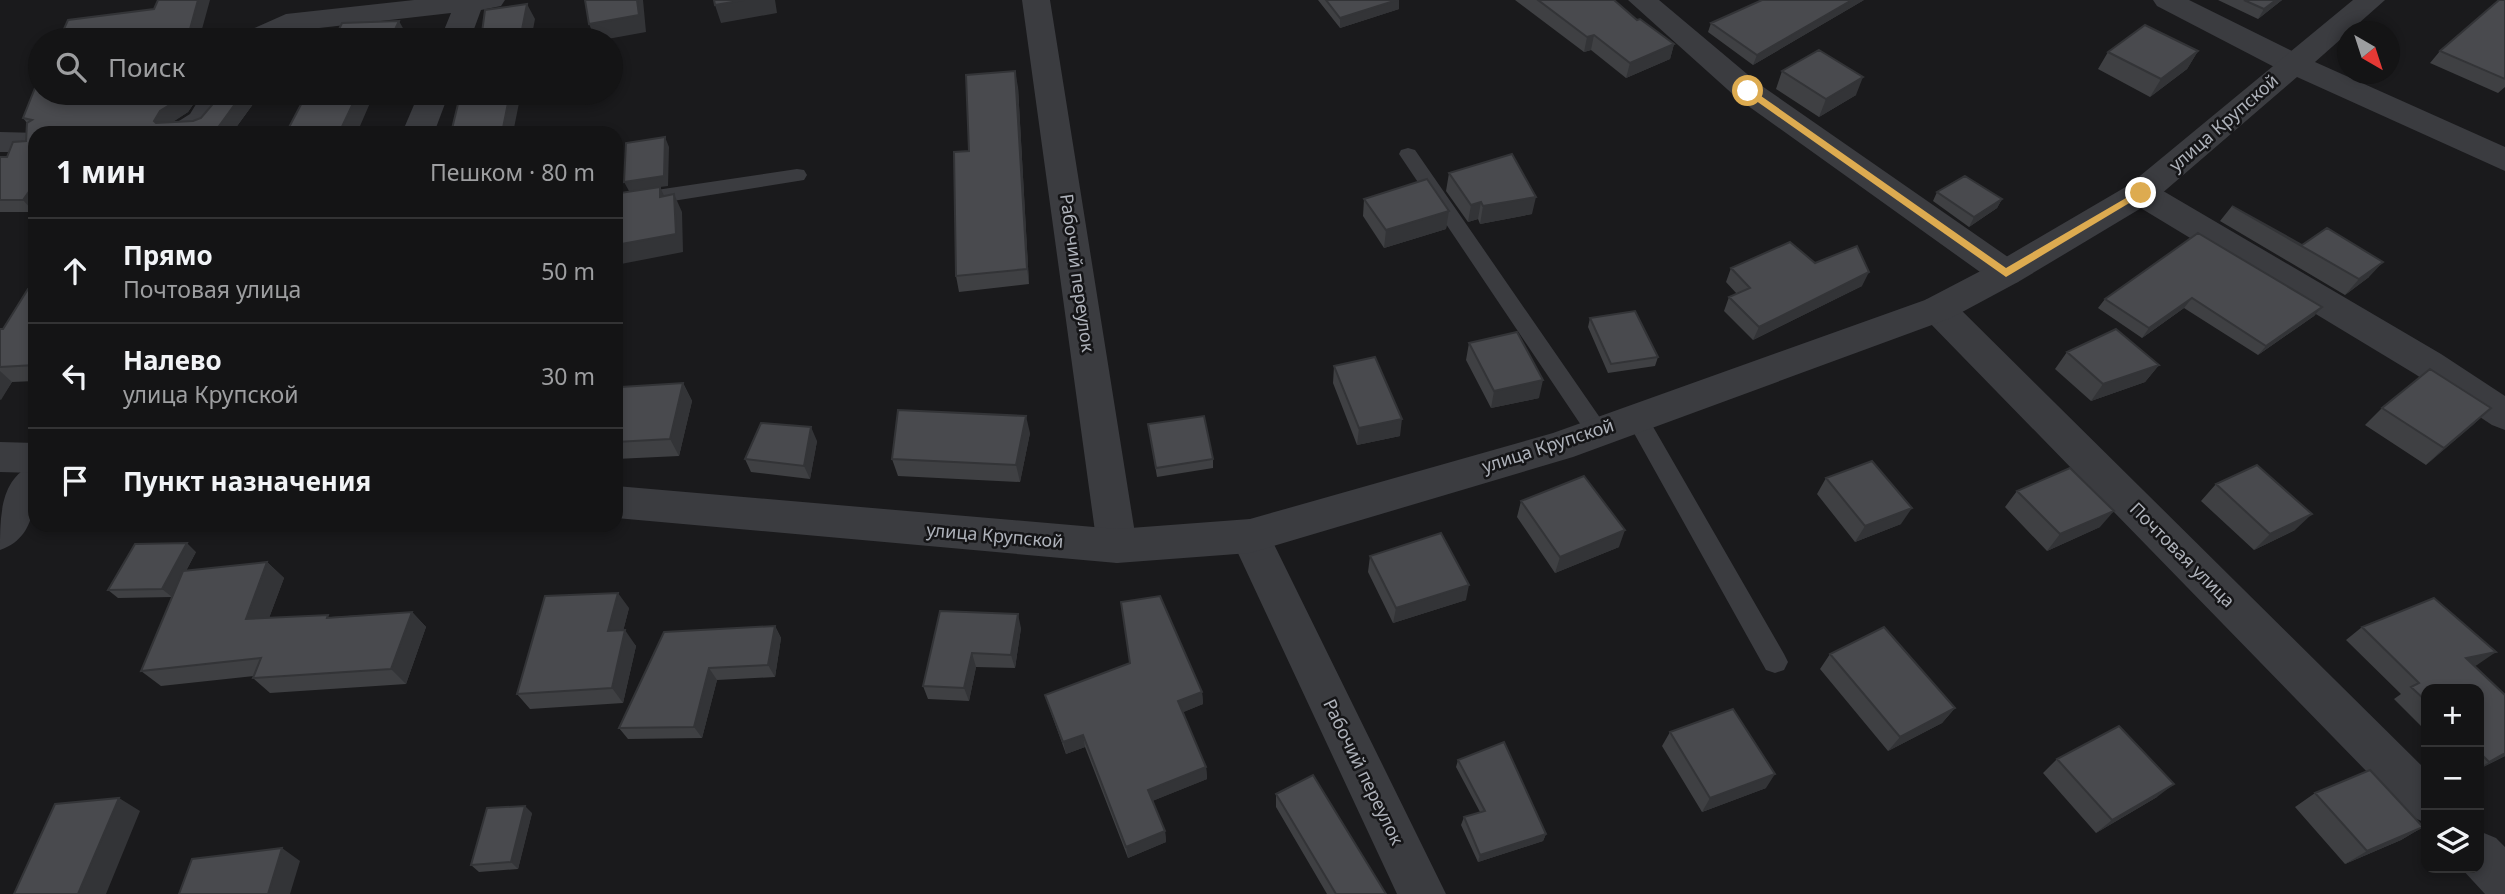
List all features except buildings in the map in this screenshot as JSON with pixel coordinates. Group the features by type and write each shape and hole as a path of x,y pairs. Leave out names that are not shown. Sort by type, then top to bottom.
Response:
{"street":[{"name":"Рабочий переулок","path":"1036,0 1117,546"},
{"path":"1642,0 1748,91 2006,273"},
{"path":"2167,0 2293,64 2505,160"},
{"name":"улица Крупской","path":"623,503 1117,546 1250,536 1559,446 1938,309 2006,273 2141,193 2371,0"},
{"path":"276,28 286,23 480,2"},
{"path":"463,28 480,2"},
{"path":"193,126 201,121 211,105"},
{"path":"421,126 429,105"},
{"path":"0,142 28,142"},
{"path":"2141,193 2428,364 2505,415"},
{"name":"Почтовая улица","path":"1938,309 2421,796"},
{"path":"0,457 28,458"},
{"path":"0,533 28,491"},
{"name":"Рабочий переулок","path":"1250,536 1422,894"},
{"path":"2484,859 2505,880"}],"lane":[{"path":"1408,154 1597,431"},
{"path":"623,202 797,175"},
{"path":"1636,417 1775,662"}],"route":[{"path":"1748,91 2006,273 2141,193"}]}
